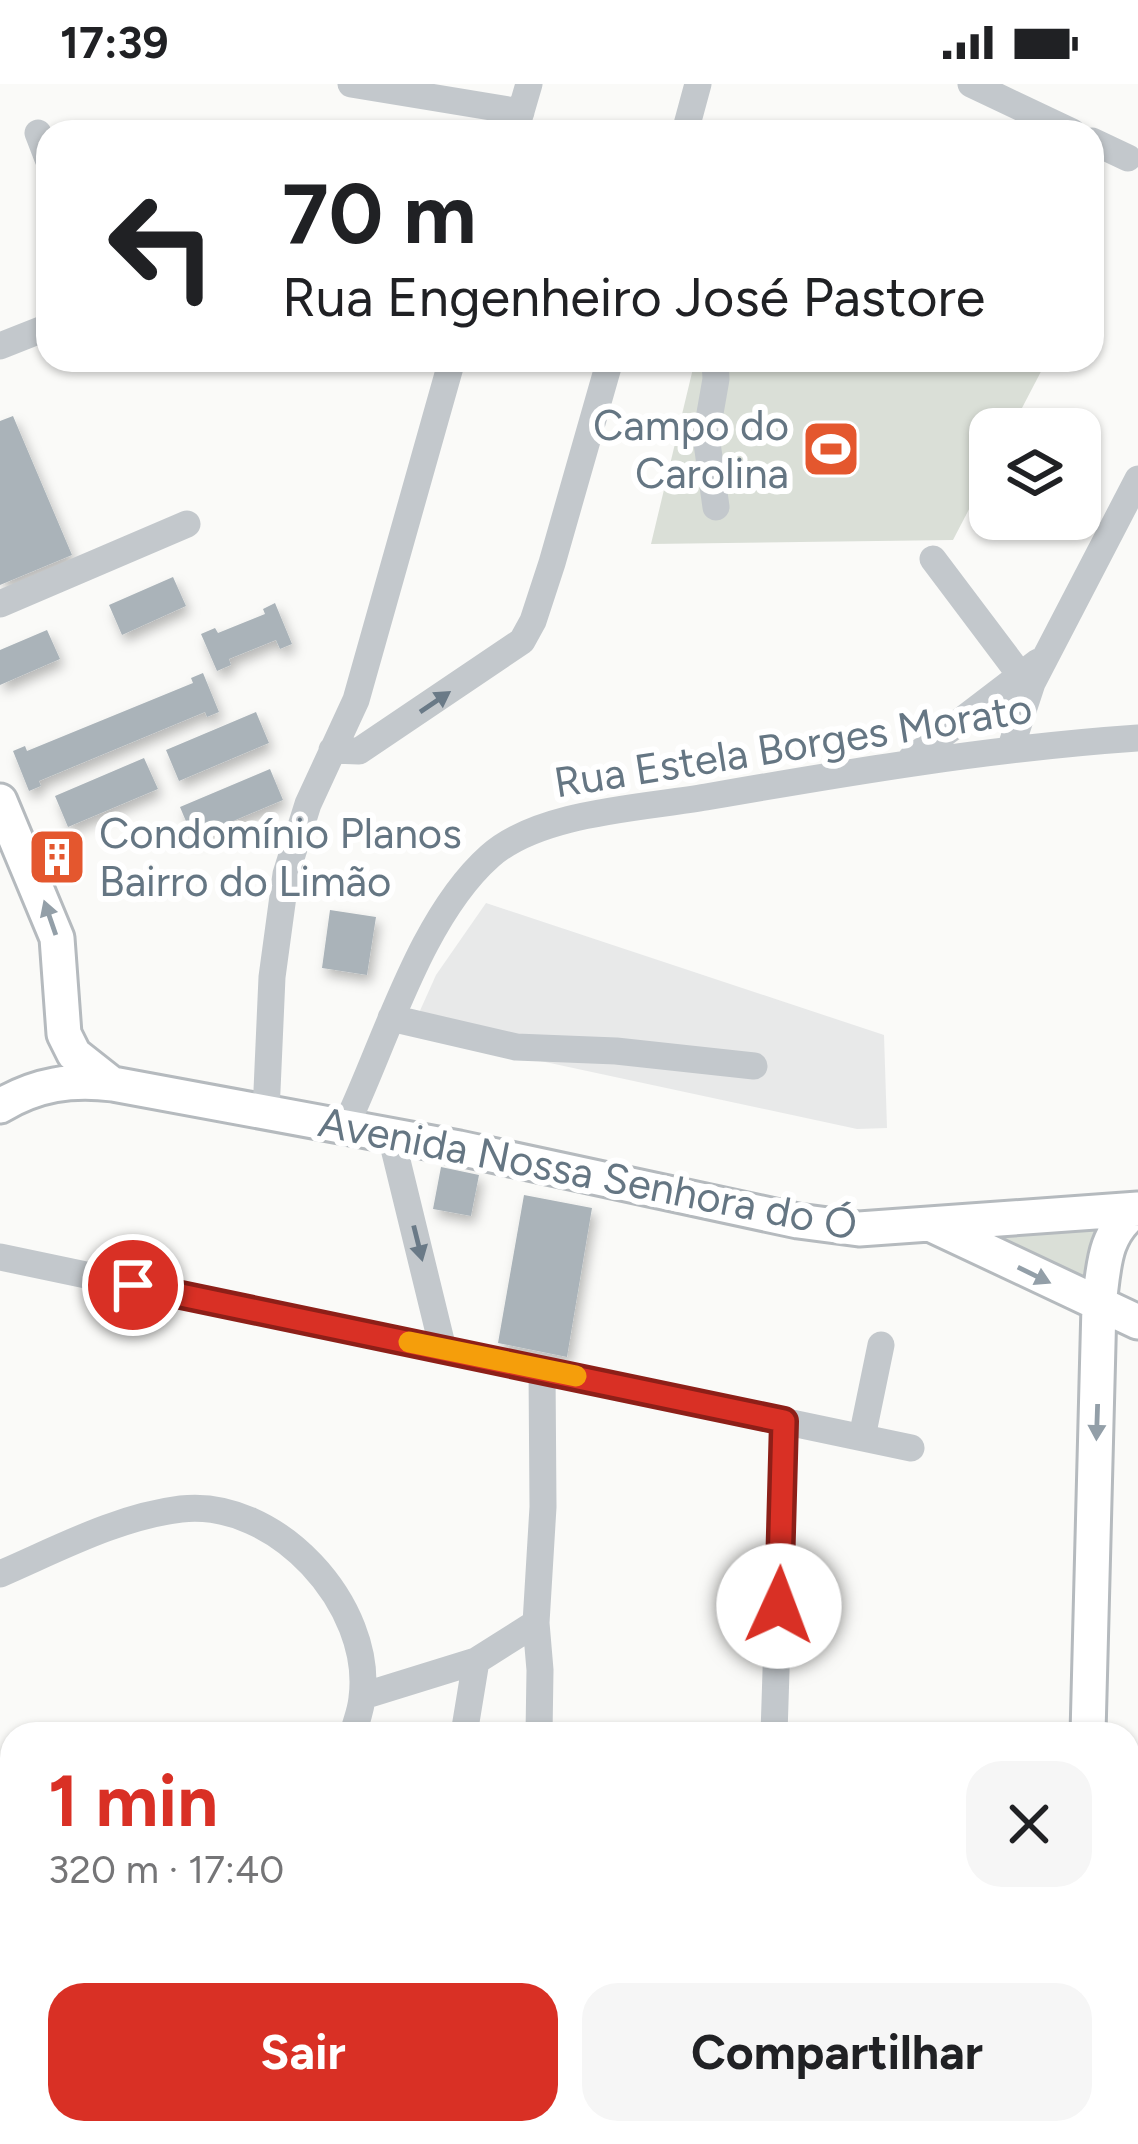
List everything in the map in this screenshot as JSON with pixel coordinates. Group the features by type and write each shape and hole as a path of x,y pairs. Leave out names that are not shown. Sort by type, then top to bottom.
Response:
{"main road":[{"path":"0,801 57,938 64,1034 82,1062 113,1084"},
{"name":"Avenida Nossa Senhora do Ó","path":"5,1103 52,1059 64,1034"},
{"name":"Avenida Nossa Senhora do Ó","path":"5,1103 44,1085 113,1084 798,1221 859,1229 1137,1209"},
{"path":"1088,1722 1099,1305 1110,1238 1118,1223 1137,1209"},
{"path":"931,1224 1138,1322"}],"street":[{"path":"351,84 509,120"},
{"path":"519,120 529,84"},
{"path":"688,120 698,84"},
{"path":"970,84 1046,120"},
{"path":"1104,147 1128,158"},
{"path":"0,346 36,332"},
{"path":"266,1113 272,977 286,874 308,804 356,700 449,372"},
{"path":"332,750 358,751 522,641 552,562 607,372"},
{"path":"716,372 706,436 716,507"},
{"path":"907,762 1027,680 1046,656 1138,479"},
{"path":"0,604 187,524"},
{"path":"933,559 1027,680"},
{"path":"1010,750 1027,680"},
{"name":"Rua Estela Borges Morato","path":"345,1127 391,1018 442,918 491,854 527,832 582,818 907,762 1137,736"},
{"path":"391,1018 516,1048 616,1051 754,1066"},
{"path":"391,1136 443,1349"},
{"path":"0,1257 911,1448"},
{"path":"862,1437 880,1345"},
{"path":"539,1722 536,1623 543,1507 542,1369"},
{"path":"774,1722 784,1421"},
{"path":"0,1574 123,1522 184,1509 224,1513 266,1528 301,1553 327,1582 348,1618 363,1696 356,1722"},
{"path":"363,1696 476,1661 536,1623"},
{"path":"466,1722 476,1661"}],"shaded area":[{"name":"Campo do Carolina","path":"692,372 1041,372 1022,408 969,408 969,509 953,540 651,544"},
{"path":"486,903 884,1035 887,1128 857,1129 410,1033 436,975"},
{"path":"1104,1224 1088,1283 1006,1246 1000,1235"}],"building":[{"path":"13,416 72,555 0,585 0,421"},
{"path":"173,577 186,606 122,635 109,605"},
{"path":"275,603 292,644 280,649 276,640 229,659 231,665 217,671 201,634 215,628 218,633 265,614 263,609"},
{"path":"47,630 60,659 0,685 0,650"},
{"path":"203,673 219,712 207,717 205,712 39,781 41,786 29,791 13,751 25,746 27,751 193,683 191,678"},
{"path":"256,712 269,743 179,781 166,750"},
{"path":"144,758 158,789 68,827 55,796"},
{"path":"270,769 283,800 193,838 180,807"},
{"path":"330,910 376,917 367,975 322,968"},
{"path":"441,1167 479,1175 471,1216 433,1209"},
{"path":"524,1195 592,1208 567,1357 498,1343"}],"slow traffic":[{"path":"409,1342 576,1376"}],"place":[{"name":"Campo do Carolina","path":"831,449"},
{"name":"Condomínio Planos Bairro do Limão","path":"57,857"}],"route":[{"path":"133,1285 784,1421 779,1606"}]}
